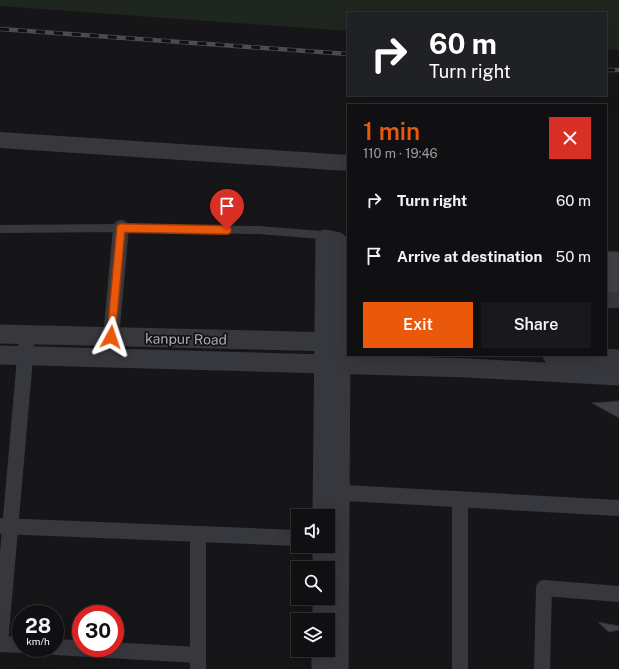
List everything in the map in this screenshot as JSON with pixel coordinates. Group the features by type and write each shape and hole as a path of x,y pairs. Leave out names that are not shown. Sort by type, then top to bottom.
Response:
{"street":[{"path":"0,140 347,163"},
{"path":"111,337 121,228"},
{"path":"325,239 337,342 331,364 331,492 339,669"},
{"path":"607,300 619,300"},
{"name":"kanpur Road","path":"0,334 337,342"},
{"path":"12,645 0,644 5,526 26,356 27,335"},
{"path":"0,355 469,368 619,376"},
{"path":"569,356 619,359"},
{"path":"331,492 619,508"},
{"path":"325,509 331,492"},
{"path":"460,499 460,669"},
{"path":"5,526 291,538"},
{"path":"64,648 198,662 198,534"},
{"path":"542,669 544,588 619,594"},
{"path":"321,669 322,657"}],"lane":[{"path":"0,229 121,228 258,230 321,235 325,239"}],"shaded area":[{"path":"0,0 619,0 619,50 607,49 607,12 347,12 347,31 0,6"}],"building":[{"path":"607,251 619,252 619,297 607,296"},
{"path":"619,401 619,418 592,403"},
{"path":"598,622 619,626 619,630 609,632"}],"railway":[{"path":"0,29 347,54"},
{"path":"607,70 619,70"}],"route":[{"path":"111,337 121,228 227,230"}]}
